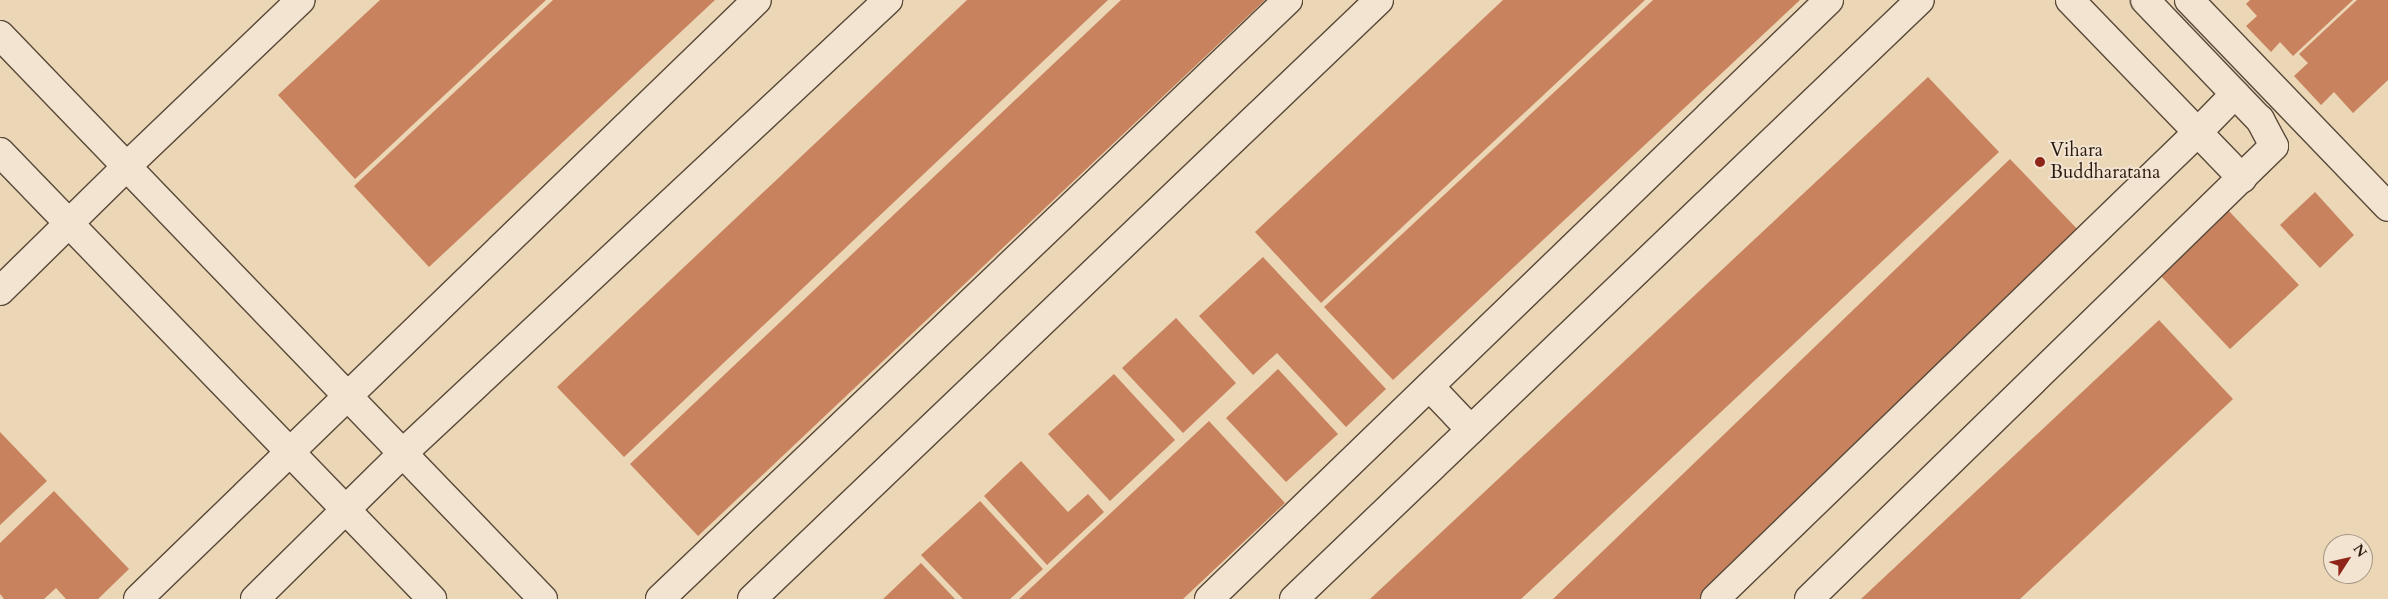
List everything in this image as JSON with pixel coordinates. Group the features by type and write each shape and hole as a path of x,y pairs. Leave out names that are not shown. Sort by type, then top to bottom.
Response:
{"street":[{"path":"0,291 127,166 302,0"},
{"path":"138,599 757,0"},
{"path":"254,599 403,454 888,0"},
{"path":"660,599 1288,0"},
{"path":"752,599 1379,0"},
{"path":"1209,599 1829,0"},
{"path":"1294,599 1920,0"},
{"path":"2070,0 2242,178"},
{"path":"1809,599 2274,146 2260,120 2145,0"},
{"path":"2189,0 2388,208"},
{"path":"0,36 543,599"},
{"path":"1715,599 2235,94"},
{"path":"0,152 432,599"},
{"path":"1430,387 1471,430"}],"building":[{"path":"380,0 546,0 355,179 278,95"},
{"path":"553,0 715,0 429,267 354,186"},
{"path":"967,0 1108,0 624,457 557,387"},
{"path":"1121,0 1265,0 698,536 630,464"},
{"path":"1503,0 1645,0 1321,303 1255,232"},
{"path":"1653,0 1800,0 1393,380 1324,307"},
{"path":"2250,0 2353,0 2293,56 2280,42 2271,52 2246,26 2257,16 2246,4"},
{"path":"2357,0 2388,0 2388,80 2353,113 2334,92 2321,105 2294,76 2308,63 2299,54"},
{"path":"1928,77 1999,152 1521,599 1370,599"},
{"path":"2010,159 2082,234 1703,599 1553,599"},
{"path":"2315,192 2354,235 2320,268 2280,225"},
{"path":"2227,209 2299,285 2230,349 2159,274"},
{"path":"1263,257 1386,389 1346,427 1277,353 1253,375 1199,316"},
{"path":"1176,318 1236,383 1183,433 1122,368"},
{"path":"2159,320 2233,399 2020,599 1861,599"},
{"path":"1278,369 1338,434 1286,482 1226,418"},
{"path":"1114,374 1175,440 1110,501 1048,434"},
{"path":"1209,421 1285,503 1183,599 1019,599"},
{"path":"0,432 47,481 0,525"},
{"path":"1021,461 1068,512 1088,494 1104,512 1047,565 984,496"},
{"path":"54,491 129,569 98,599 66,599 56,588 44,599 4,599 0,594 0,543"},
{"path":"980,501 1043,569 1010,599 963,599 921,555"},
{"path":"921,563 955,599 883,599"}],"place":[{"name":"Vihara Buddharatana","path":"2040,162"}]}
